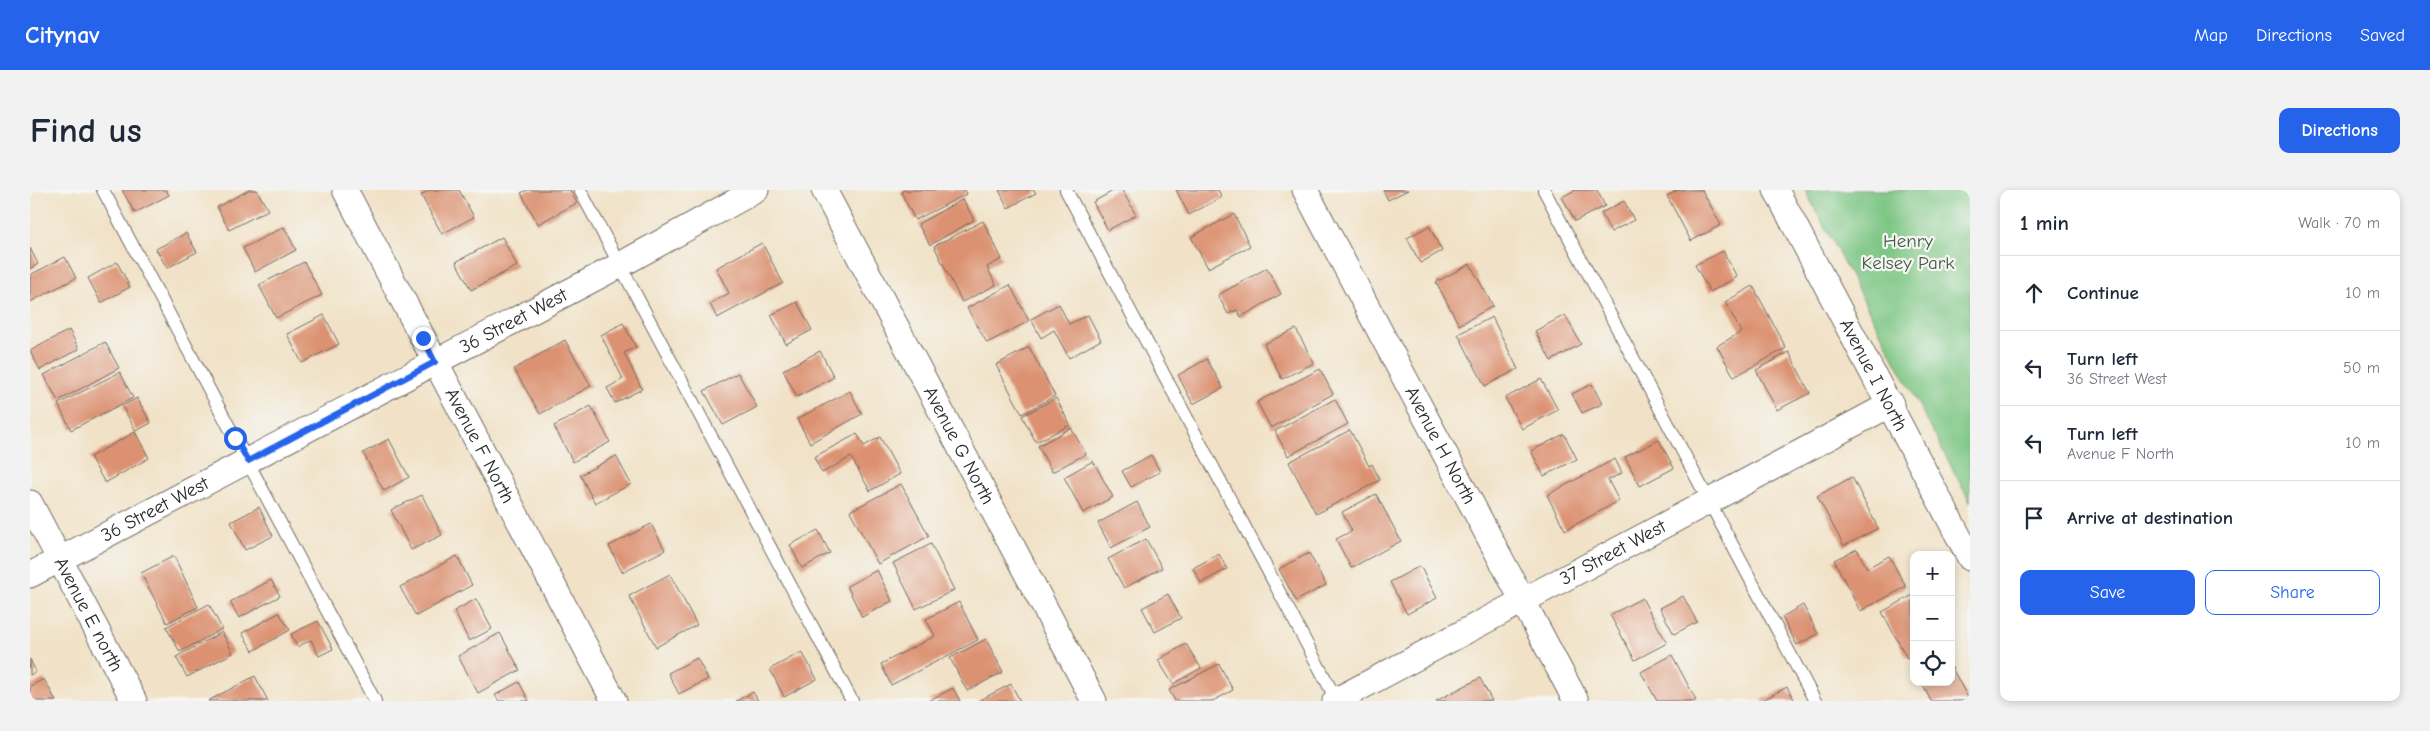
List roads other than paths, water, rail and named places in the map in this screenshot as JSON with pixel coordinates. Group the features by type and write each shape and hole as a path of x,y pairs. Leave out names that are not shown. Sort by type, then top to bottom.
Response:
{"street":[{"name":"Avenue F North","path":"345,190 614,701"},
{"name":"36 Street West","path":"30,575 620,265 756,190"},
{"name":"Avenue G North","path":"824,190 1094,701"},
{"name":"Avenue H North","path":"1305,190 1576,701"},
{"name":"Avenue I North","path":"1776,190 1891,404 1970,558"},
{"name":"37 Street West","path":"1336,701 1891,404"},
{"name":"Avenue E north","path":"30,502 134,701"}],"lane":[{"path":"103,190 375,701"},
{"path":"580,190 852,701"},
{"path":"1066,190 1336,701"},
{"path":"1544,190 1816,701"}],"park label":[{"name":"Henry Kelsey Park","path":"1908,252"}]}
